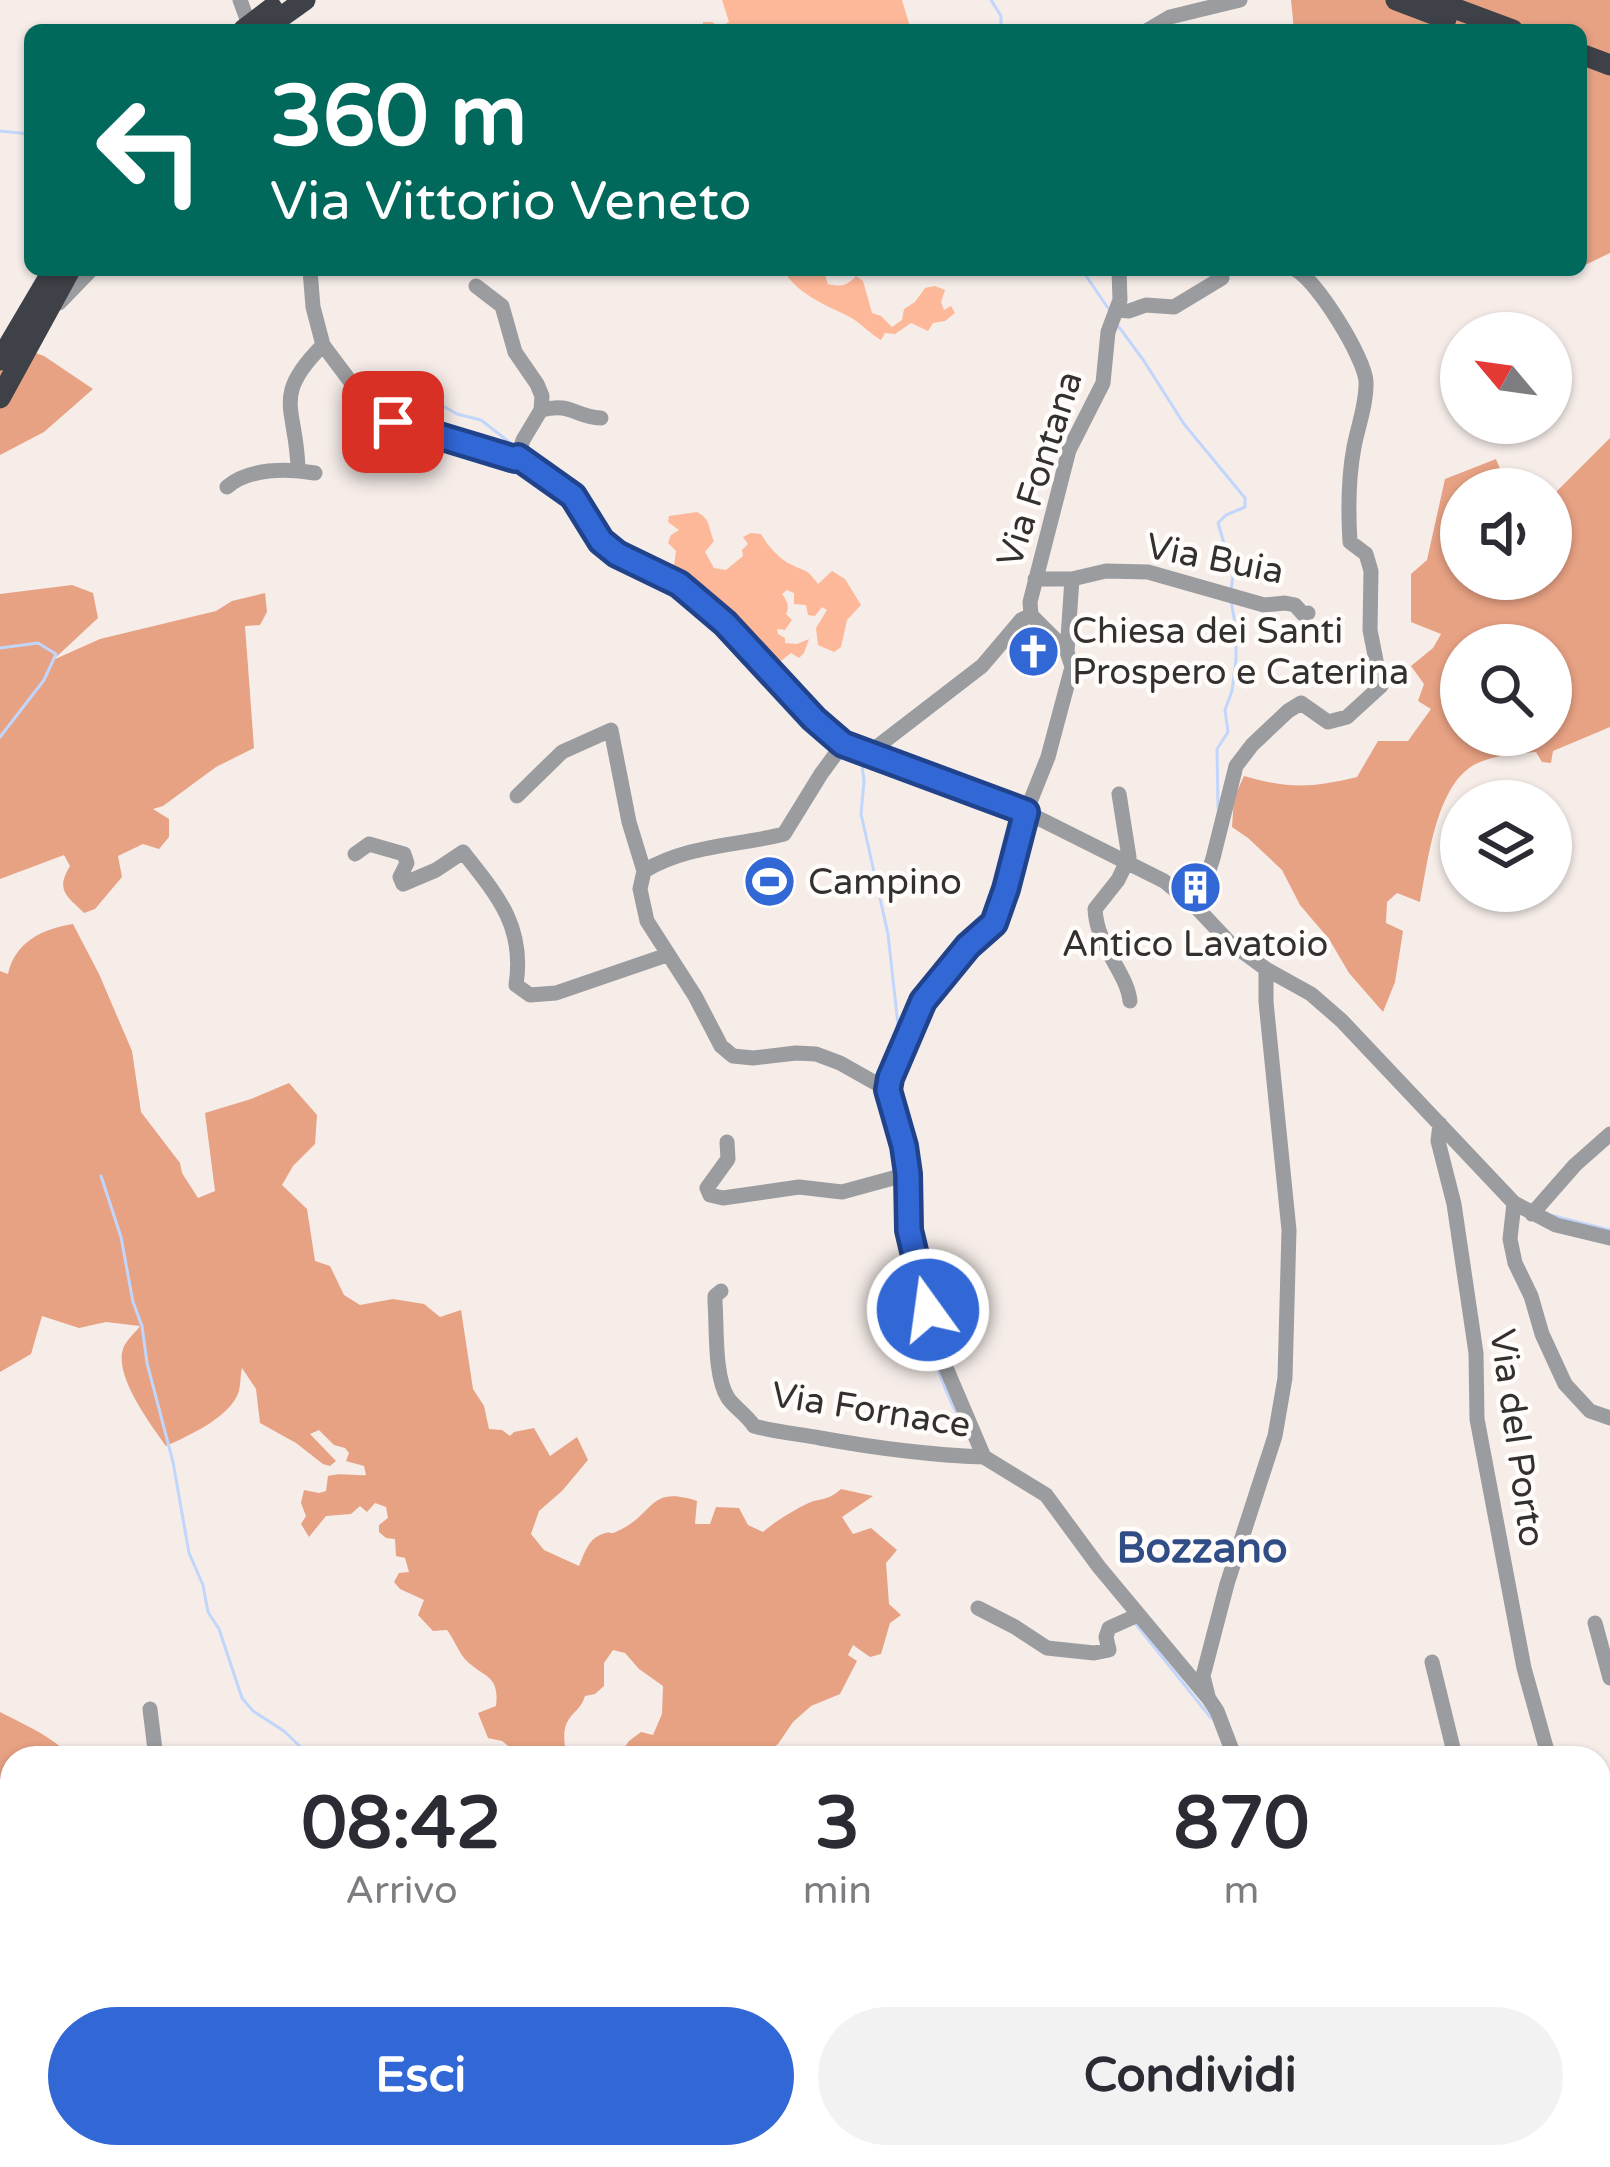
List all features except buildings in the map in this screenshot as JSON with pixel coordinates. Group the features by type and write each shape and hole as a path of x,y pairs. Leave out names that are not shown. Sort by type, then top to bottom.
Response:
{"highway":[{"path":"254,24 281,0"},
{"path":"272,24 305,0"},
{"path":"1396,0 1476,24"},
{"path":"1432,0 1477,24"},
{"path":"0,360 49,276"},
{"path":"0,398 67,276"}],"street":[{"path":"1158,24 1240,0"},
{"path":"22,346 85,276"},
{"path":"311,276 323,345 377,417 515,459 541,410 542,396 515,352 502,306 476,286"},
{"name":"Via Fontana","path":"1031,615 1035,579 1070,450 1103,382 1108,332 1120,299 1119,276"},
{"path":"1197,908 1236,766 1252,746 1301,703 1328,722 1347,717 1381,686 1370,630 1371,571 1366,554 1350,542 1349,484 1366,380 1330,308 1306,276"},
{"path":"1115,315 1146,305 1174,307 1222,278"},
{"path":"227,487 256,473 307,471 288,400 294,380 323,345"},
{"path":"541,410 562,406 589,418 602,418"},
{"path":"520,450 573,496 601,541 617,554 679,584 725,623 814,719 858,749 1026,812 1164,881 1228,941 1311,994 1342,1021 1514,1203 1556,1225 1610,1238"},
{"name":"Via Buia","path":"1035,579 1148,572 1264,605 1295,605 1309,614"},
{"name":"Via Fontana","path":"884,1086 923,1001 968,946 994,923 1072,667 1067,652 1072,579"},
{"path":"644,871 707,846 784,834 821,774 982,666 1021,620 1031,615 1067,652"},
{"path":"517,796 562,752 611,730 644,871 640,889 647,921 725,1052 753,1058 816,1054 884,1086 904,1146 909,1230 923,1292 944,1363 981,1457 1046,1496 1133,1618 1209,1699"},
{"path":"1118,794 1128,862 1095,909 1103,945 1130,1001"},
{"path":"355,854 369,844 404,854 403,884 464,852 516,930 516,985 530,995 556,993 667,955"},
{"path":"1233,1746 1203,1676 1275,1436 1285,1378 1289,1230 1266,969"},
{"name":"Via del Porto","path":"1440,1124 1438,1141 1454,1204 1476,1353 1480,1435 1524,1668 1546,1746"},
{"path":"1532,1214 1610,1134"},
{"path":"727,1142 728,1159 707,1187 710,1195 723,1198 799,1187 842,1192 904,1176"},
{"path":"1514,1203 1510,1239 1515,1263 1565,1384 1590,1411 1610,1418"},
{"name":"Via Fornace","path":"721,1291 715,1296 720,1376 728,1398 754,1426 866,1447 981,1457"},
{"path":"977,1608 1047,1648 1094,1653 1109,1650 1109,1628 1133,1618"},
{"path":"1595,1623 1610,1678"},
{"path":"1432,1662 1453,1746"},
{"path":"150,1709 155,1746"},
{"path":"0,2058 0,2076"}],"shaded area":[{"path":"722,0 902,0 909,24 725,24 729,22"},
{"path":"1291,0 1610,0 1610,253 1587,264 1587,24 1293,24"},
{"path":"825,276 828,284 837,285 856,276 863,281 872,313 892,327 925,288 945,290 944,310 951,306 955,313 933,323 928,331 911,323 895,334 885,333 881,340 789,278"},
{"path":"0,340 44,356 93,389 44,432 0,455"},
{"path":"1610,438 1610,727 1572,743 1572,624 1440,624 1440,634 1411,622 1411,574 1427,560 1440,502 1440,600 1572,600 1572,476"},
{"path":"1496,459 1500,468 1473,468"},
{"path":"697,512 707,521 714,541 705,552 714,568 726,570 743,556 748,544 743,537 751,533 761,534 778,556 809,573 818,584 832,571 845,579 861,605 847,620 841,647 834,652 818,645 816,628 827,610 822,607 815,616 808,615 806,605 794,604 794,593 787,590 782,594 792,620 785,630 777,629 778,634 785,643 809,639 799,658 791,653 773,667 689,583 686,571 674,566 676,551 668,543 679,530 668,522 669,516"},
{"path":"72,585 93,593 98,618 53,660 100,639 216,611 232,601 265,593 267,612 260,625 245,626 254,748 153,809 169,819 169,837 159,849 143,844 118,856 122,877 95,909 84,913 63,887 70,866 64,855 0,879 0,594"},
{"path":"1440,636 1440,756 1503,756 1478,763 1458,780 1440,780 1440,813 1420,902 1397,893 1387,902 1386,923 1403,931 1395,982 1383,1012 1300,905 1282,870 1232,827 1234,798 1244,776 1301,786 1357,777 1378,741 1408,741 1431,709 1418,701 1424,684 1411,666"},
{"path":"73,924 132,1051 141,1112 180,1163 198,1198 215,1191 205,1113 289,1083 317,1115 315,1144 282,1185 307,1209 315,1261 330,1266 344,1295 360,1305 393,1299 424,1304 440,1317 461,1310 473,1389 484,1406 489,1429 510,1436 534,1428 550,1456 577,1437 588,1460 539,1511 531,1534 544,1550 579,1566 596,1537 620,1530 670,1496 697,1501 695,1524 710,1524 716,1507 739,1508 748,1525 763,1532 795,1510 841,1489 873,1496 842,1517 853,1534 871,1528 897,1550 886,1563 889,1604 901,1615 890,1623 881,1654 870,1657 853,1645 848,1655 857,1661 840,1694 811,1706 775,1746 625,1746 641,1732 653,1735 662,1714 663,1686 625,1653 613,1650 604,1663 604,1686 585,1696 567,1723 565,1746 508,1746 488,1738 478,1713 496,1706 492,1682 464,1658 447,1630 433,1631 418,1615 424,1600 394,1582 399,1573 409,1572 405,1558 396,1556 395,1539 379,1532 379,1525 388,1518 386,1507 375,1503 367,1512 360,1506 351,1514 326,1516 309,1537 301,1524 306,1516 301,1503 304,1490 326,1491 328,1476 366,1475 364,1466 346,1461 349,1453 345,1448 334,1445 319,1430 310,1434 336,1461 330,1466 260,1423 256,1389 242,1368 232,1404 206,1426 166,1446 124,1373 123,1349 140,1326 106,1322 79,1328 42,1316 31,1354 0,1372 0,971 8,974 23,945 51,929"},
{"path":"0,1712 58,1746 0,1746"}],"waterway":[{"path":"991,0 1001,24"},
{"path":"0,131 24,133"},
{"path":"1086,276 1108,308"},
{"path":"1119,327 1184,424 1245,498 1245,507 1218,523 1233,574 1231,592"},
{"path":"443,406 481,420 513,445"},
{"path":"526,453 562,473 612,536 701,587 754,643"},
{"path":"1218,808 1217,749 1228,732 1225,710 1236,660 1231,601"},
{"path":"0,648 38,643 56,654 44,680 0,737"},
{"path":"793,685 858,742"},
{"path":"861,757 861,814 888,934 899,1034 882,1077"},
{"path":"881,1092 886,1111"},
{"path":"101,1176 121,1237 189,1553 208,1612 219,1629 242,1698 300,1746"},
{"path":"1554,1216 1610,1230"},
{"path":"904,1245 933,1356 959,1418"},
{"path":"1135,1623 1211,1718"}],"place":[{"name":"Chiesa dei Santi Prospero e Caterina","path":"1033,652"},
{"name":"Campino","path":"769,882"},
{"name":"Antico Lavatoio","path":"1195,888"}],"district":[{"name":"Bozzano","path":"1202,1548"}],"route":[{"path":"393,422 518,457 547,475 573,496 601,541 617,554 679,584 725,623 843,744 1026,812 994,923 968,946 923,1001 890,1078 888,1090 908,1174 909,1230 928,1310"}]}
